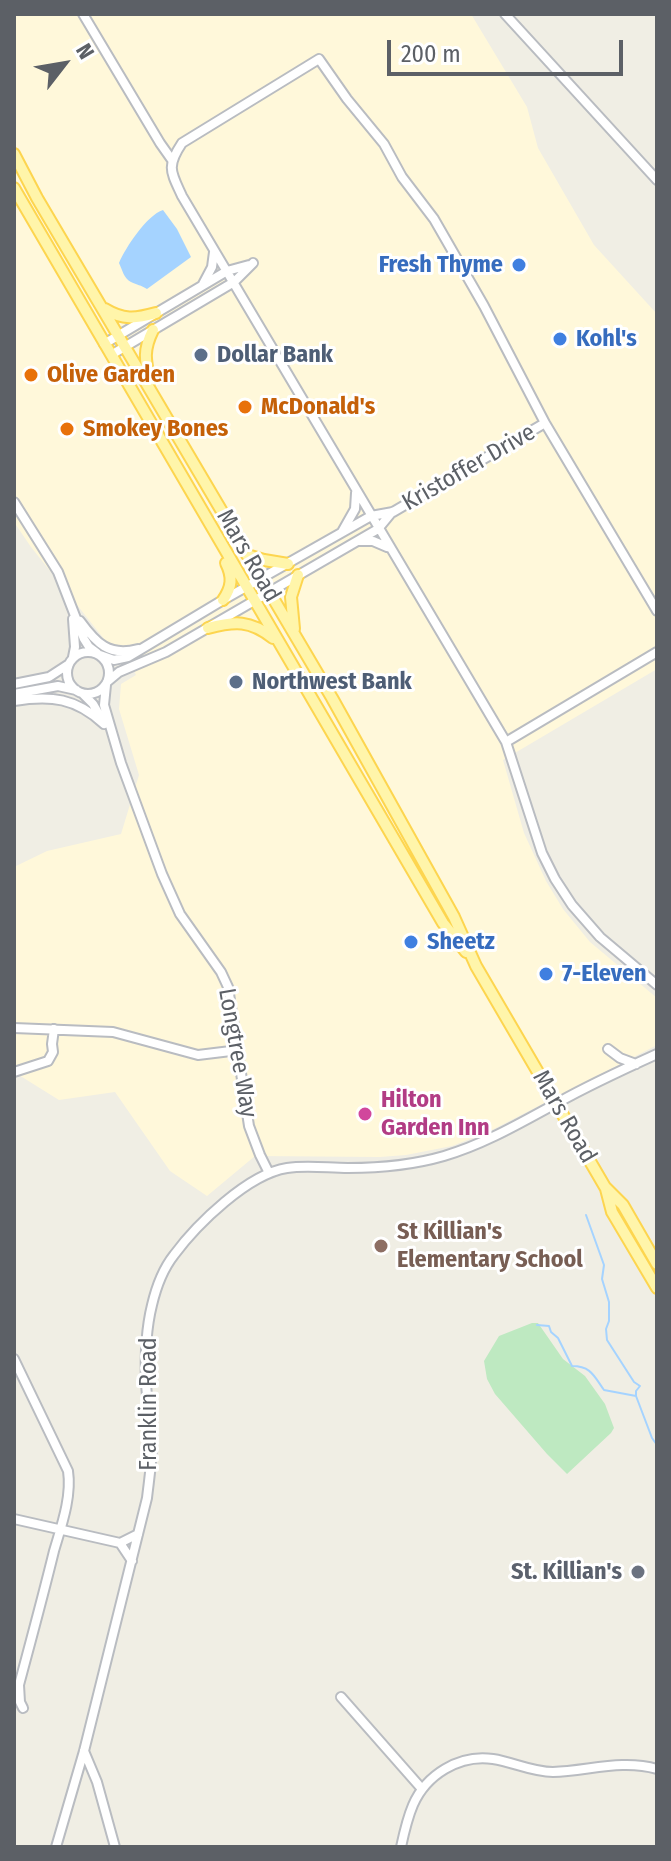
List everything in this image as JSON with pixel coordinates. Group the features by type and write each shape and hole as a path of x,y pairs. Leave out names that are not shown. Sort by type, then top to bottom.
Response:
{"main road":[{"name":"Mars Road","path":"14,154 332,698 454,917 474,963 605,1187 612,1212 657,1288"},
{"name":"Mars Road","path":"14,188 443,923 474,963"},
{"path":"101,307 125,318 156,313"},
{"path":"152,391 145,351 153,330"},
{"path":"180,472 203,524 229,570 230,588 223,600"},
{"path":"246,555 288,564"},
{"path":"294,635 291,597 298,575"},
{"path":"208,628 232,622 247,624 279,643"},
{"name":"Mars Road","path":"605,1187 623,1205 657,1264"}],"street":[{"path":"83,14 172,160"},
{"path":"505,14 657,180"},
{"path":"657,611 545,423 434,219 402,177 384,144 319,59 187,139 172,160 174,178 182,196 506,742 542,853 555,879 572,905 600,937 657,985"},
{"path":"201,287 212,267 213,247"},
{"path":"104,344 227,271 253,263 234,282 111,355"},
{"path":"217,292 232,295 247,305"},
{"name":"Kristoffer Drive","path":"106,684 119,672 166,652 378,529 393,512 545,423"},
{"path":"341,534 355,509 355,489"},
{"path":"14,502 54,565 84,639 108,665 104,705 121,763"},
{"name":"Kristoffer Drive","path":"98,654 109,659 124,659 371,516 393,512"},
{"path":"357,541 377,542 392,551"},
{"path":"71,607 87,630 106,649 123,652 142,648"},
{"path":"71,607 75,647 68,678 93,704 121,763"},
{"path":"14,684 49,677 84,652 98,654"},
{"path":"506,742 657,652"},
{"path":"14,694 58,686 94,693 106,684"},
{"path":"14,701 41,698 67,701 87,710 104,724"},
{"name":"Longtree Way","path":"121,763 180,914 226,980 249,1126 269,1173"},
{"path":"14,1028 113,1032 198,1055 239,1050"},
{"path":"14,1072 48,1061 53,1052 54,1029"},
{"path":"618,1072 608,1049 636,1064"},
{"name":"Franklin Road","path":"56,1847 84,1751 147,1498 152,1443 146,1382 148,1329 160,1279 172,1257 226,1201 269,1173 287,1168 370,1168 445,1156 494,1136 657,1054"},
{"path":"14,1359 68,1471 68,1492 60,1530 19,1685 23,1708"},
{"path":"14,1519 120,1543 138,1534"},
{"path":"120,1543 132,1561"},
{"path":"341,1697 422,1789"},
{"path":"84,1751 97,1782 115,1847"},
{"path":"401,1847 407,1819 422,1789 449,1766 465,1760 494,1759 556,1772 627,1764 657,1769"}],"shaded area":[{"path":"14,14 471,14 527,107 538,148 594,245 657,314 657,669 503,760 524,833 563,909 590,942 657,998 657,1045 490,1131 452,1146 380,1157 255,1156 207,1196 170,1171 115,1092 59,1100 14,1072 14,867 47,851 121,834 139,775 119,709 121,684 136,675 124,649 108,644 14,522"}],"green space":[{"path":"538,1323 563,1359 585,1376 605,1404 614,1428 567,1474 495,1394 487,1379 484,1361 499,1336"}],"water":[{"path":"163,210 191,257 147,289 129,281 119,263 144,225"}],"waterway":[{"path":"586,1215 604,1265 602,1279 609,1302 607,1340 634,1382 640,1386 636,1396"},
{"path":"537,1325 549,1326 572,1366 588,1370 604,1390 636,1396 657,1445"}],"place":[{"name":"Fresh Thyme","path":"519,265"},
{"name":"Kohl's","path":"560,339"},
{"name":"Dollar Bank","path":"201,355"},
{"name":"Olive Garden","path":"31,375"},
{"name":"McDonald's","path":"245,407"},
{"name":"Smokey Bones","path":"67,429"},
{"name":"Northwest Bank","path":"236,682"},
{"name":"Sheetz","path":"411,942"},
{"name":"7-Eleven","path":"546,974"},
{"name":"Hilton Garden Inn","path":"365,1114"},
{"name":"St Killian's Elementary School","path":"381,1246"},
{"name":"St. Killian's","path":"638,1572"}]}
